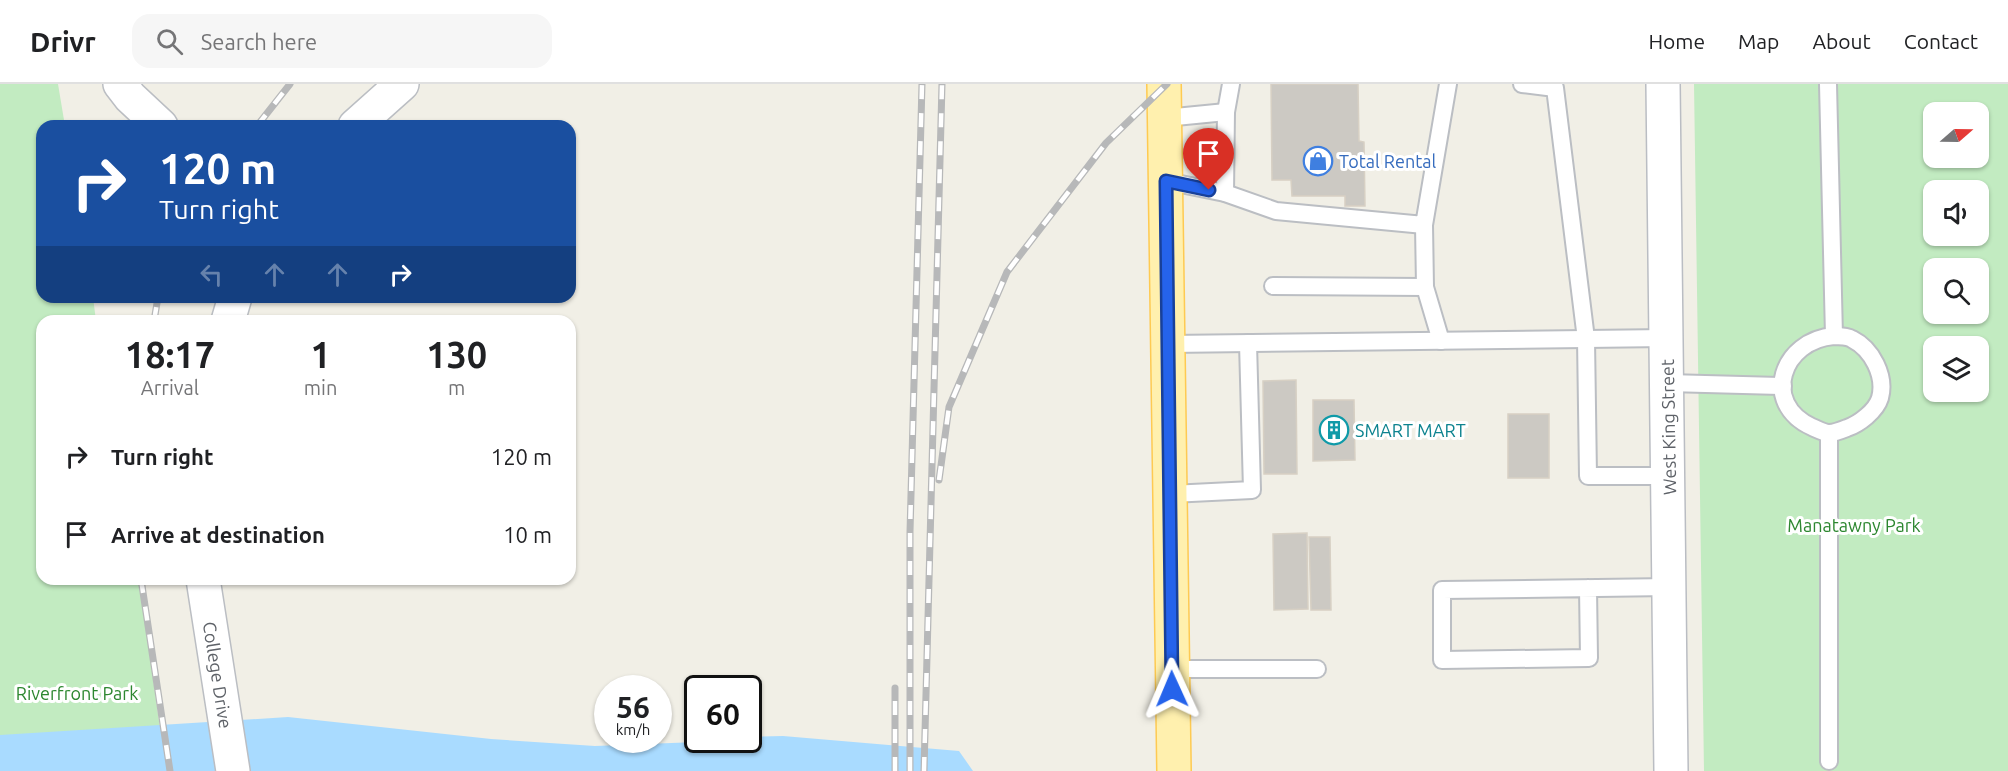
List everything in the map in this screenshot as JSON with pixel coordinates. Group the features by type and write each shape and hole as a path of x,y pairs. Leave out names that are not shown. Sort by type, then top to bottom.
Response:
{"main road":[{"path":"120,84 130,97 155,120"},
{"path":"362,120 402,84"},
{"path":"1164,84 1174,771"},
{"name":"West King Street","path":"1663,84 1671,771"},
{"name":"College Drive","path":"204,585 233,771"}],"lane":[{"path":"1225,193 1226,112 1231,84"},
{"path":"1441,341 1425,287 1424,225 1448,84"},
{"path":"1522,84 1557,86 1586,339 1588,476 1669,476"},
{"path":"1828,84 1834,336"},
{"path":"1165,118 1226,112"},
{"path":"1166,181 1225,193 1276,211 1361,217 1424,225"},
{"path":"1273,286 1425,287"},
{"path":"1834,336 1851,338 1865,348 1876,364 1881,382 1880,399 1869,413 1856,425 1829,433 1795,416 1786,402 1783,386 1784,368 1804,345 1819,337 1834,336"},
{"path":"1169,344 1667,338"},
{"path":"1171,494 1252,490 1248,343"},
{"path":"1668,383 1783,386"},
{"path":"1828,761 1829,433"},
{"path":"1588,588 1589,658 1442,660 1442,590 1588,588 1670,587"},
{"path":"1172,669 1317,669"}],"green space":[{"name":"Riverfront Park","path":"0,84 58,84 64,120 36,120 36,303 94,303 95,315 36,315 36,585 140,585 166,771 0,771"},
{"name":"Manatawny Park","path":"1694,84 2008,84 2008,771 1704,771"}],"water":[{"path":"288,717 491,739 594,746 594,753 672,753 672,743 684,743 684,753 762,753 762,737 783,736 959,751 973,771 0,771 0,735"}],"building":[{"name":"Total Rental","path":"1271,84 1358,84 1359,141 1364,142 1365,206 1345,206 1345,196 1292,196 1291,180 1272,180"},
{"path":"1296,380 1297,474 1264,474 1263,381"},
{"name":"SMART MART","path":"1313,400 1354,400 1355,460 1313,461"},
{"path":"1508,414 1549,414 1549,478 1508,478"},
{"path":"1307,533 1308,609 1274,610 1273,534"},
{"path":"1309,537 1330,537 1331,610 1311,610"}],"railway":[{"path":"262,120 290,84"},
{"path":"910,771 910,532 922,84"},
{"path":"924,771 942,84"},
{"path":"939,480 949,407 1007,272 1106,143 1167,84"},
{"path":"155,315 157,303"},
{"path":"142,585 170,771"},
{"path":"895,688 895,771"}],"place":[{"name":"Total Rental","path":"1318,161"},
{"name":"SMART MART","path":"1334,430"}],"route":[{"path":"1172,689 1166,181 1209,190"}]}
